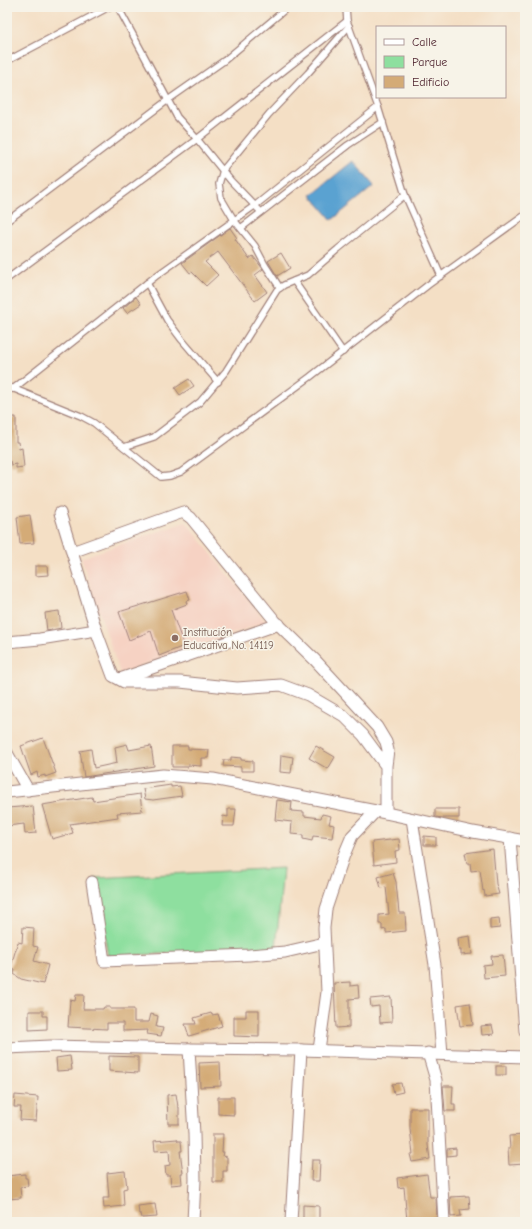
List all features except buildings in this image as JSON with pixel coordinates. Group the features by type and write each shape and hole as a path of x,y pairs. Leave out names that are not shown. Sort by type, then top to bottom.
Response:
{"street":[{"path":"72,552 183,512 191,518 279,624 315,660 377,727 386,742 388,750 381,812 352,836 326,909 324,943 327,992 319,1050"},
{"path":"60,513 96,630 113,676 124,682 180,682 238,688 280,685 308,695 344,716 363,735 386,766"},
{"path":"119,679 279,624"},
{"path":"7,642 40,639 96,630"},
{"path":"7,753 28,790"},
{"path":"7,792 164,775 213,779 381,812 412,820 525,841"},
{"path":"412,820 436,965 442,1054"},
{"path":"510,838 525,1031"},
{"path":"92,882 104,961 248,955 284,952 324,943"},
{"path":"7,1048 51,1046 319,1050 525,1057"},
{"path":"189,1049 196,1180 192,1222"},
{"path":"291,1222 301,1050"},
{"path":"428,1053 436,1080 444,1222"}],"lane":[{"path":"7,61 109,7"},
{"path":"118,7 177,117 197,138 222,170 261,212"},
{"path":"7,221 168,100 225,60 288,7"},
{"path":"346,7 348,23 383,122 405,195 441,276"},
{"path":"7,280 348,23"},
{"path":"280,288 255,246 234,220 221,198 219,184 222,170 269,114 308,73 348,23"},
{"path":"13,388 147,283 255,205 378,107"},
{"path":"240,228 348,145 383,122"},
{"path":"124,447 154,437 200,402 218,382 277,290 308,275 405,195"},
{"path":"7,386 81,416 94,423 161,477 170,476 181,472 343,352 441,276 525,215"},
{"path":"294,281 343,352"},
{"path":"147,283 167,320 218,382"}],"shaded area":[{"path":"186,522 266,622 120,673 81,558"}],"green space":[{"path":"283,868 276,949 108,956 95,878"}],"water":[{"path":"353,161 374,186 332,220 311,195"}],"place":[{"name":"Institución Educativa No. 14119","path":"175,638"}]}
